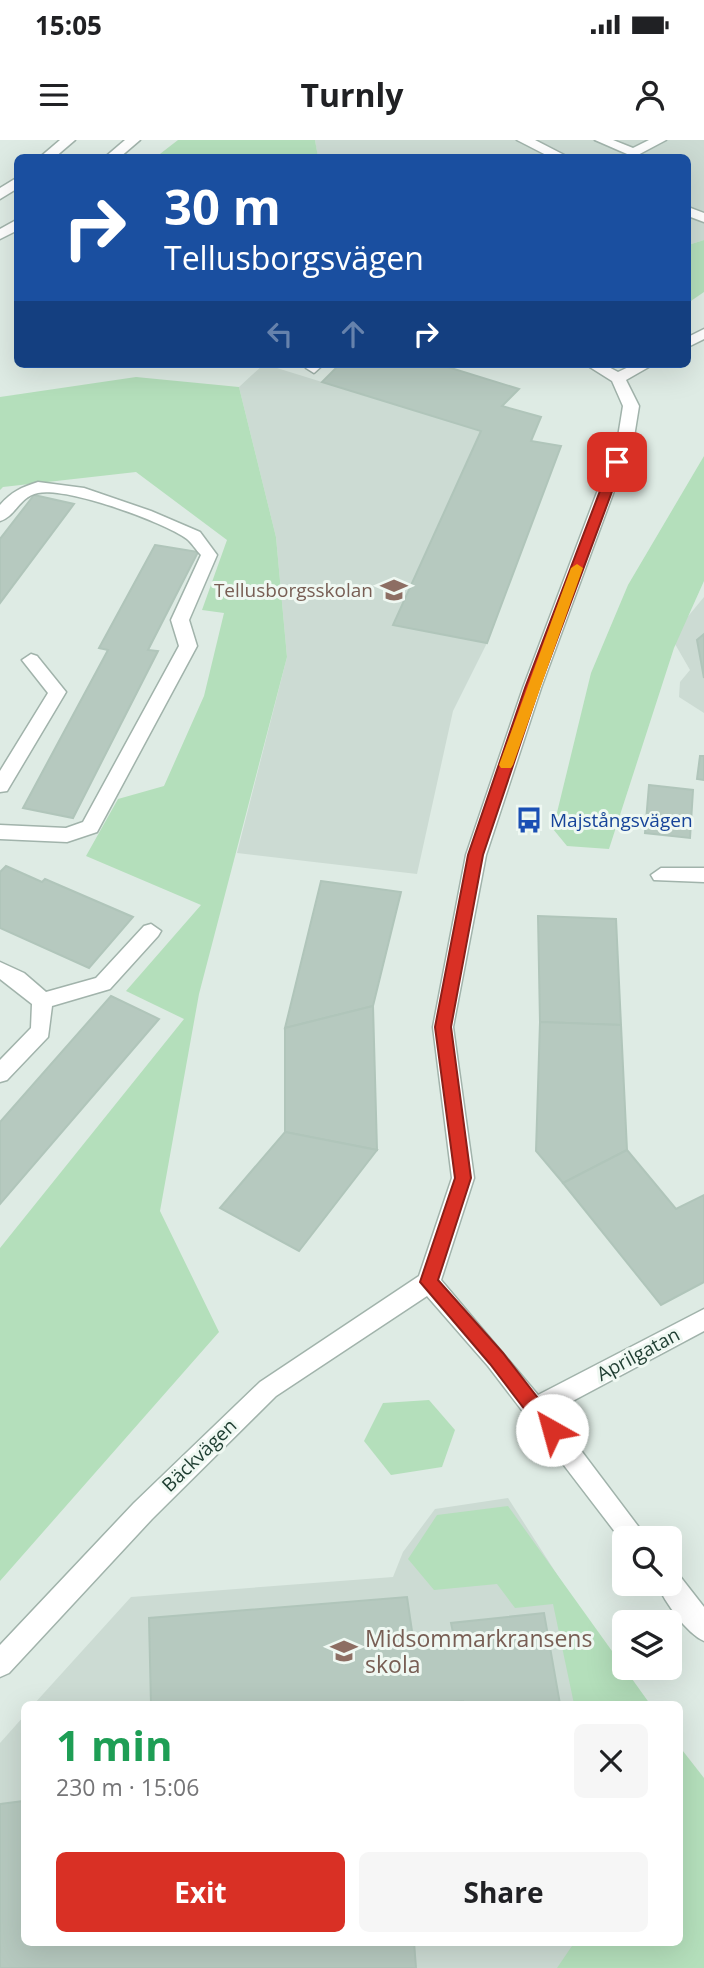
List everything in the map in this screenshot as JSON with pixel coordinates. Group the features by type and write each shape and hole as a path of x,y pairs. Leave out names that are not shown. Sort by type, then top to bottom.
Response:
{"street":[{"path":"50,154 68,140"},
{"path":"115,154 133,140"},
{"path":"524,140 555,154"},
{"path":"602,140 634,153 659,140"},
{"path":"599,368 618,378 631,406 626,437 532,688 476,855 443,1027 463,1178 429,1282 535,1409 626,1526"},
{"path":"618,378 639,368"},
{"path":"0,516 24,491 39,487 78,491 180,529 194,536 209,555 180,620 188,646 90,827 67,835 0,832"},
{"path":"0,786 57,691 31,660"},
{"path":"661,874 704,875"},
{"path":"42,1001 103,984 151,931"},
{"path":"0,970 17,978 42,1001 41,1031 0,1074"},
{"name":"Bäckvägen","path":"0,1664 143,1511 268,1389 429,1282"},
{"name":"Aprilgatan","path":"535,1409 704,1318"},
{"path":"679,1596 704,1628"}],"shaded area":[{"path":"315,140 704,140 704,240 691,244 691,154 317,154"},
{"name":"Tellusborgsskolan","path":"260,368 277,368 480,431 502,406 541,417 531,441 561,446 487,643 453,711 417,874 237,853 287,657 276,537 239,387"},
{"path":"704,597 704,713 679,697 680,682 690,670 671,637"},
{"name":"Midsommarkransens skola","path":"508,1498 612,1660 612,1680 625,1680 638,1701 37,1701 131,1597 393,1577 403,1552 435,1509"},
{"path":"21,1719 21,1946 683,1946 704,1968 0,1968 0,1743"}],"green space":[{"path":"178,140 315,140 317,154 160,154"},
{"path":"704,240 704,292 691,301 691,244"},
{"path":"136,377 239,387 276,537 287,657 199,994 160,1211 219,1332 0,1581 0,1248 184,1019 126,991 201,905 86,856 118,799 164,786 204,696 224,613 202,610 227,540 136,472 3,487 0,490 0,397"},
{"path":"704,456 704,581 674,648 609,849 567,846 553,829 591,673 628,585"},
{"path":"429,1400 455,1430 442,1467 391,1475 364,1441 383,1403"},
{"path":"508,1506 612,1651 612,1680 633,1680 648,1701 573,1701 553,1604 515,1608 497,1584 434,1590 408,1559 437,1515"},
{"path":"683,1751 704,1778 704,1968 557,1968 572,1946 683,1946"}],"building":[{"path":"336,368 451,368 519,389 502,406 541,417 531,441 561,446 487,643 393,625 481,431 322,382"},
{"path":"34,495 74,504 0,603 0,539"},
{"path":"155,545 198,552 148,650 158,651 73,818 23,808 108,650 99,648"},
{"path":"704,634 704,678 697,640"},
{"path":"700,756 704,756 704,780 697,779"},
{"path":"649,785 693,790 690,838 645,833"},
{"path":"6,866 42,882 45,879 133,917 89,968 0,928 0,872"},
{"path":"321,881 401,892 373,1006 285,1028"},
{"path":"538,916 616,919 621,1025 540,1022"},
{"path":"111,996 159,1019 0,1204 0,1122"},
{"path":"373,1006 377,1150 285,1132 285,1028"},
{"path":"540,1022 621,1025 627,1150 563,1183 536,1151"},
{"path":"285,1132 377,1150 299,1251 220,1208"},
{"path":"627,1150 676,1209 704,1195 704,1282 661,1305 563,1183"},
{"name":"Midsommarkransens skola","path":"407,1597 414,1645 455,1642 451,1623 544,1613 559,1701 151,1701 149,1618"},
{"path":"21,1801 21,1946 414,1946 416,1968 0,1968 0,1804"}],"slow traffic":[{"path":"506,765 577,568"}],"place":[{"name":"Tellusborgsskolan","path":"394,590"},
{"name":"Majstångsvägen","path":"529,820"},
{"name":"Midsommarkransens skola","path":"344,1651"}],"route":[{"path":"552,1430 496,1359 429,1282 463,1178 443,1027 476,855 532,688 617,462"}]}
